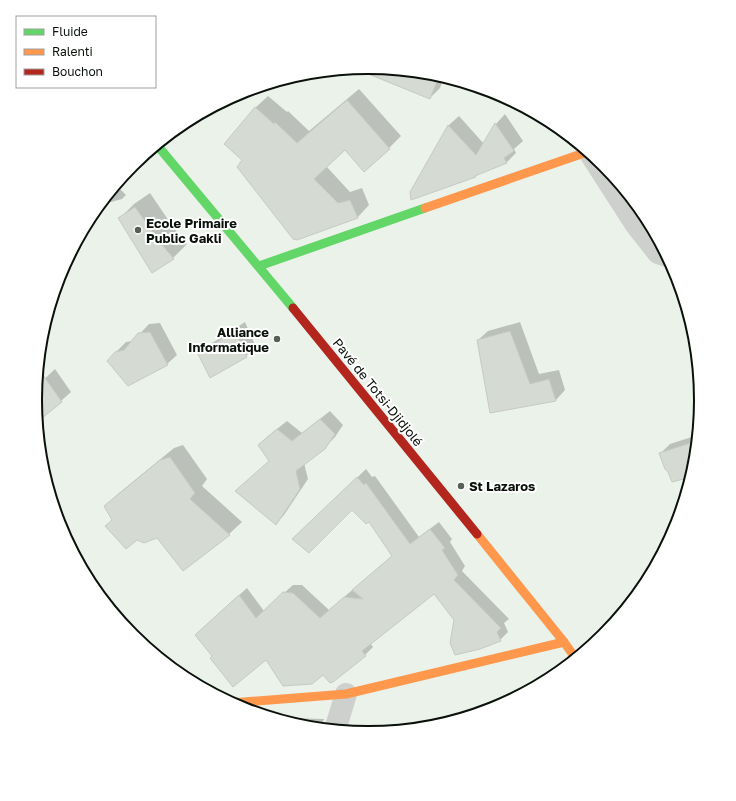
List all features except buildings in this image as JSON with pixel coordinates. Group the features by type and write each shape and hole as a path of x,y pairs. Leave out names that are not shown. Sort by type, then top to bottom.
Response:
{"street":[{"name":"Pavé de Totsi-Djidjolé","path":"161,149 259,266 572,654"},
{"path":"259,266 582,154"},
{"path":"605,177 636,225 658,253"},
{"path":"243,702 346,694 564,642"},
{"path":"337,725 346,694"}],"traffic: fast":[{"path":"161,149 293,308"},
{"path":"259,266 425,208"}],"traffic: slow":[{"path":"425,208 582,154"},
{"path":"477,534 572,654"},
{"path":"243,702 346,694 564,642"}],"traffic: jam":[{"path":"293,308 477,534"}],"place":[{"name":"Ecole Primaire Public Gakli","path":"138,230"},
{"name":"Alliance Informatique","path":"277,339"},
{"name":"St Lazaros","path":"461,486"}]}
